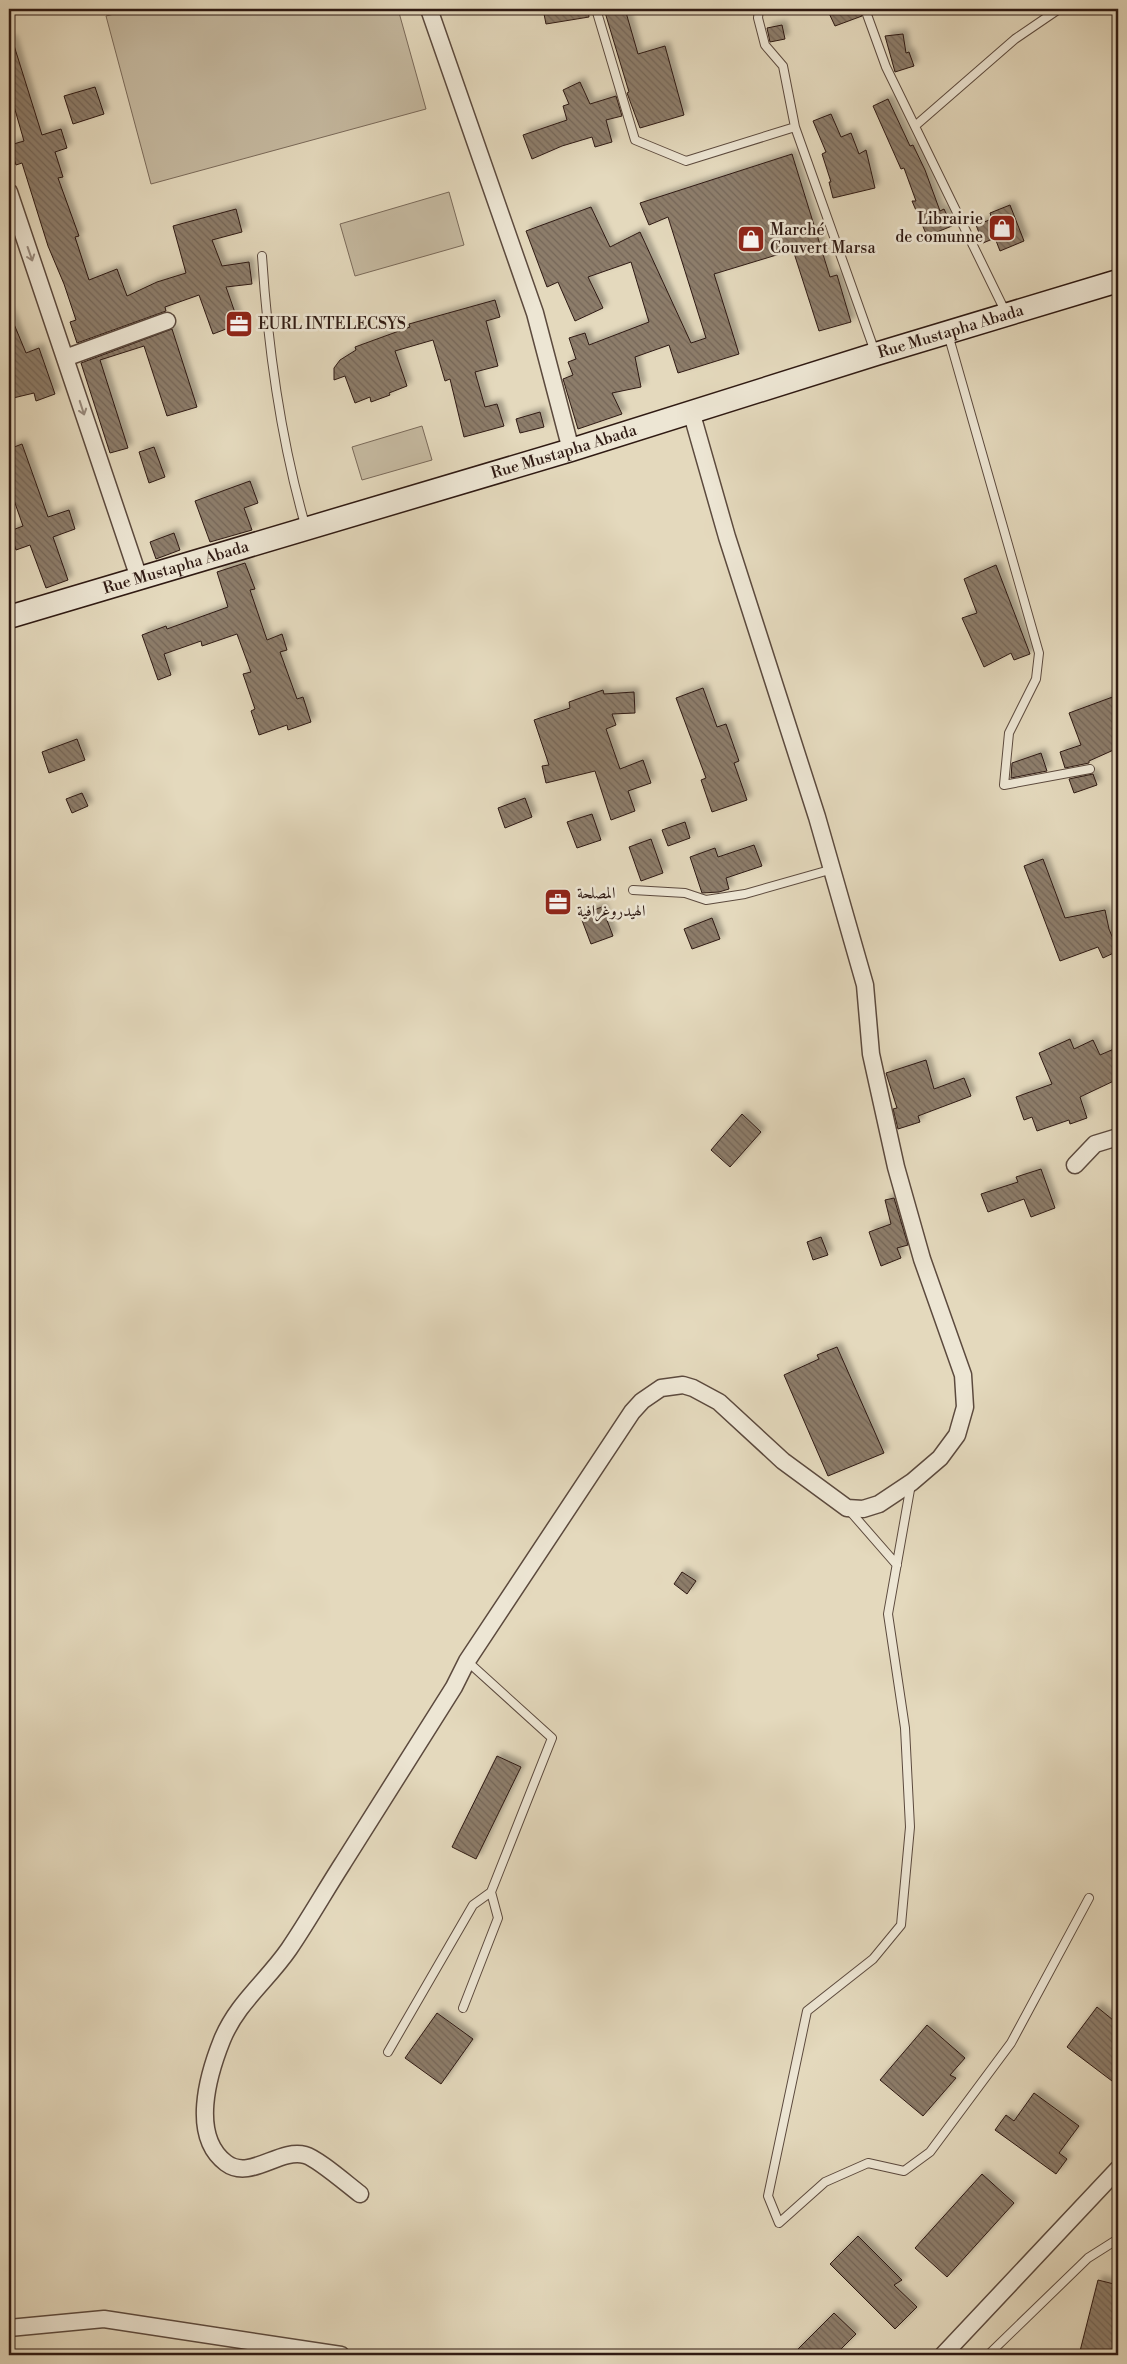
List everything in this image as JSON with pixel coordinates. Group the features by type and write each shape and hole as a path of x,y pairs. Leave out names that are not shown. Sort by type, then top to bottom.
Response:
{"main road":[{"name":"Rue Mustapha Abada","path":"9,617 571,450 690,411 1118,281"}],"street":[{"path":"429,9 535,313 571,450"},
{"path":"9,192 139,578"},
{"path":"65,358 167,321"},
{"path":"360,2194 307,2155 293,2153 253,2167 239,2169 226,2164 217,2153 209,2138 204,2122 205,2100 222,2040 237,2010 289,1950 454,1687 467,1661 632,1412 642,1401 661,1388 683,1385 719,1402 783,1461 847,1508 863,1509 879,1504 912,1482 940,1458 957,1435 965,1407 963,1375 922,1259 896,1166 870,1054 865,985 833,869 727,537 690,411"},
{"path":"1076,1165 1095,1144 1118,1137"},
{"path":"943,2355 1118,2169"},
{"path":"9,2328 104,2319 341,2355"}],"lane":[{"path":"596,9 635,140 686,161 795,127"},
{"path":"759,9 758,18 765,45 783,66 795,127 876,354"},
{"path":"865,9 886,66 1008,315"},
{"path":"915,126 1015,39 1059,9"},
{"path":"262,256 269,348 280,426 306,530"},
{"path":"948,333 1039,653 1036,679 1009,733 1004,785 1090,769"},
{"path":"633,890 685,893 706,900 746,894 833,869"},
{"path":"912,1482 888,1614 905,1728 910,1827 901,1925 873,1959 807,2011 768,2196 779,2223 825,2182 868,2163 904,2171 930,2152 1010,2043 1088,1898"},
{"path":"847,1508 897,1565"},
{"path":"388,2052 474,1905 492,1892 552,1738 467,1661"},
{"path":"463,2008 498,1918 492,1892"},
{"path":"988,2355 1088,2258 1116,2242"}],"shaded area":[{"path":"134,9 398,9 426,109 151,184 106,16"},
{"path":"449,192 464,245 355,276 340,224"},
{"path":"422,426 432,460 362,480 352,447"}],"building":[{"path":"543,9 588,9 589,17 546,24"},
{"path":"604,9 625,9 638,54 665,46 684,115 640,128 627,93 629,92"},
{"path":"827,9 859,9 862,16 835,26"},
{"path":"782,25 785,39 770,42 767,28"},
{"path":"903,34 906,53 909,52 914,66 895,72 885,36"},
{"path":"12,39 42,135 61,129 67,148 55,152 63,177 58,178 79,236 75,237 89,280 117,269 127,296 157,282 186,273 173,226 236,209 242,232 212,240 222,266 249,262 252,284 226,287 239,324 213,334 199,295 165,307 166,311 77,343 70,322 76,320 64,284 48,246 22,163 16,165 10,145 24,141 9,89 9,40"},
{"path":"580,82 590,104 616,96 622,116 606,120 612,142 595,147 592,137 562,146 532,159 523,135 567,120 563,106 569,104 563,90"},
{"path":"95,87 104,114 73,124 64,96"},
{"path":"888,99 910,146 913,145 925,170 940,211 944,209 952,226 927,236 912,201 916,201 904,168 901,169 873,106"},
{"path":"831,114 841,137 851,133 859,154 866,150 875,188 833,198 829,182 831,182 822,154 826,152 813,121"},
{"path":"792,154 830,277 837,275 851,322 819,331 793,250 714,274 739,354 678,373 669,345 635,357 641,387 612,393 622,414 578,429 563,379 573,375 568,362 576,359 569,338 585,333 589,345 649,322 631,262 588,277 603,308 575,321 558,282 547,287 526,231 591,207 610,247 640,232 691,343 706,338 668,217 649,225 640,203"},
{"path":"1010,205 1024,241 1000,251 995,238 983,243 976,225 992,219 990,213"},
{"path":"495,300 500,317 486,321 498,366 475,372 485,407 497,404 504,426 464,437 450,379 445,381 433,340 395,351 407,386 389,393 390,395 371,402 370,397 355,403 345,376 334,380 334,368 340,360 356,350 355,347 410,327 409,324"},
{"path":"9,312 26,353 39,348 55,394 36,401 34,393 9,399"},
{"path":"172,329 197,407 167,416 144,346 100,360 128,448 110,453 81,363"},
{"path":"540,412 544,427 520,433 516,419"},
{"path":"22,444 48,517 69,510 75,529 53,537 68,580 46,588 30,545 16,550 10,531 23,526 9,486 9,449"},
{"path":"154,447 165,477 149,483 139,452"},
{"path":"250,481 258,503 244,508 252,530 210,542 195,501"},
{"path":"174,533 180,550 156,559 150,542"},
{"path":"245,563 255,589 250,590 267,640 282,634 287,650 280,652 297,699 303,697 311,722 288,730 287,725 259,735 251,711 255,709 243,674 251,672 237,634 202,646 201,641 164,654 171,675 158,680 142,635 166,626 167,629 228,607 217,572"},
{"path":"996,565 1030,654 1014,660 1011,653 984,667 962,618 977,613 964,579"},
{"path":"703,688 717,727 726,724 739,761 734,763 747,800 712,812 701,780 706,778 676,698"},
{"path":"603,690 604,694 634,692 635,713 612,714 616,725 606,729 620,769 643,760 651,783 628,791 635,811 611,820 595,771 546,783 542,766 549,765 534,720 570,708 569,702"},
{"path":"1118,695 1118,748 1089,761 1089,763 1065,768 1060,752 1081,745 1069,713"},
{"path":"77,739 85,760 49,773 42,752"},
{"path":"1041,753 1047,771 1011,778 1012,763"},
{"path":"1093,774 1097,785 1074,793 1069,779"},
{"path":"82,793 88,806 72,813 66,799"},
{"path":"525,798 532,817 505,828 498,808"},
{"path":"592,814 601,840 577,848 567,822"},
{"path":"685,822 690,838 668,846 662,830"},
{"path":"651,839 663,873 641,881 629,847"},
{"path":"754,845 762,866 726,878 729,889 719,892 702,893 690,857 715,848 718,857"},
{"path":"1043,859 1065,918 1105,910 1109,929 1118,951 1103,958 1098,947 1060,961 1024,866"},
{"path":"602,907 613,936 591,944 580,915"},
{"path":"712,918 720,939 692,949 684,929"},
{"path":"1070,1039 1074,1049 1093,1040 1100,1055 1114,1049 1118,1058 1118,1079 1080,1097 1087,1118 1070,1124 1069,1120 1037,1131 1032,1117 1024,1120 1016,1097 1052,1084 1039,1053"},
{"path":"926,1060 934,1089 964,1078 971,1096 918,1116 920,1122 898,1129 893,1109 897,1108 886,1073"},
{"path":"742,1114 761,1132 730,1167 711,1150"},
{"path":"1041,1169 1055,1208 1031,1217 1024,1199 988,1212 981,1194 1018,1182 1016,1177"},
{"path":"894,1198 908,1245 897,1248 901,1258 881,1266 869,1232 891,1224 885,1200"},
{"path":"821,1237 828,1255 813,1260 807,1242"},
{"path":"837,1347 884,1453 828,1476 784,1375 819,1359 817,1355"},
{"path":"682,1572 696,1581 687,1594 674,1584"},
{"path":"497,1756 521,1767 476,1859 452,1847"},
{"path":"1097,2007 1118,2024 1118,2072 1112,2081 1067,2047"},
{"path":"437,2013 473,2039 441,2084 405,2058"},
{"path":"927,2025 965,2058 950,2075 956,2078 923,2116 880,2080"},
{"path":"1034,2093 1079,2126 1059,2153 1067,2159 1056,2174 995,2130 1006,2115 1014,2121"},
{"path":"982,2174 1014,2203 947,2277 915,2248"},
{"path":"858,2236 902,2280 894,2285 917,2307 895,2329 830,2264"},
{"path":"1098,2280 1118,2285 1118,2355 1079,2355"},
{"path":"834,2313 856,2334 835,2355 792,2355"}],"place":[{"name":"Librairie de comunne","path":"1002,228"},
{"name":"Marché Couvert Marsa","path":"751,239"},
{"name":"EURL INTELECSYS","path":"239,324"},
{"name":"المصلحة الهيدروغرافية","path":"558,902"}]}
